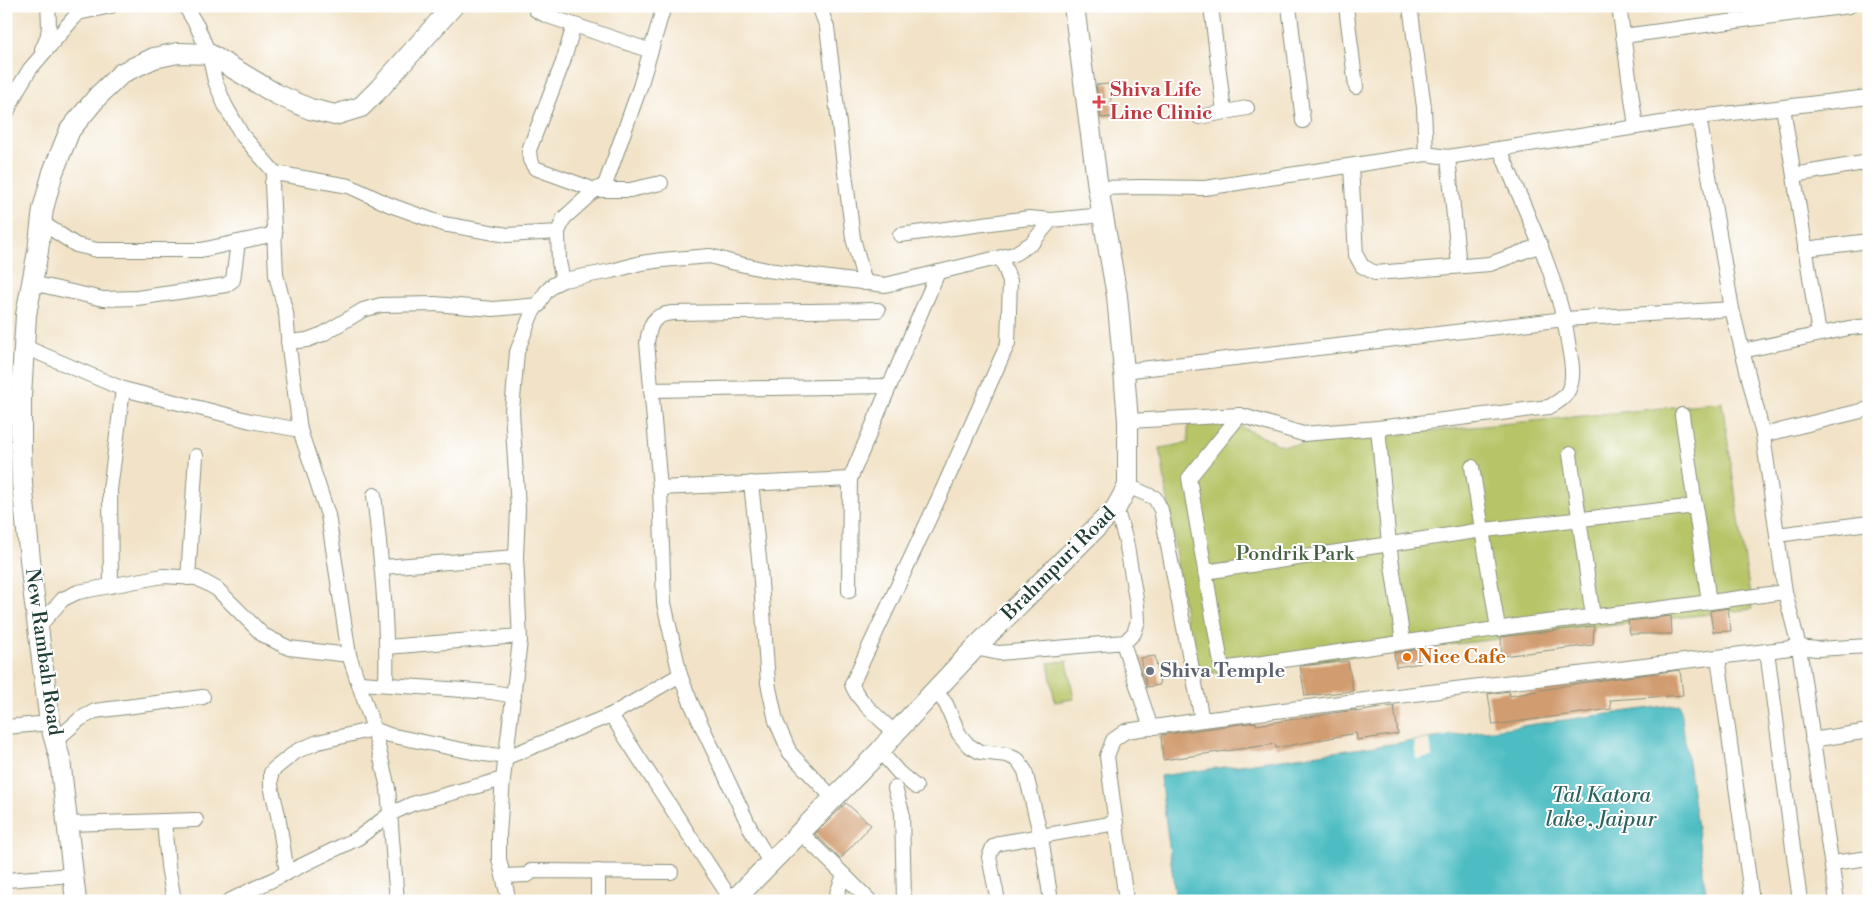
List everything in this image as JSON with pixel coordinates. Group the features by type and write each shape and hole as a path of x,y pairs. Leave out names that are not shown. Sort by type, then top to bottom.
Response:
{"street":[{"path":"6,114 19,88 47,42 50,30 48,6"},
{"path":"30,69 78,13 111,6"},
{"path":"185,6 197,26 225,105 242,135 275,173 349,186 390,205 444,224 506,235 558,232"},
{"name":"New Rambah Road","path":"76,901 60,759 52,732 22,483 21,396 26,315 43,209 53,172 70,130 98,96 122,73 154,58 178,53 208,54 276,94 310,109 335,115 361,107 386,82 453,6"},
{"path":"534,6 536,10 545,15 650,51"},
{"path":"563,280 559,262 558,232 564,218 595,190 605,185 637,96 664,6"},
{"path":"819,6 827,27 853,238 865,283"},
{"name":"Brahmpuri Road","path":"733,901 880,751 975,648 1116,508 1128,486 1128,420 1117,296 1098,188 1074,6"},
{"path":"1211,6 1224,112"},
{"path":"1289,6 1303,122"},
{"path":"1346,6 1356,87"},
{"path":"1410,6 1424,108 1426,154"},
{"path":"1619,6 1636,128"},
{"path":"1623,36 1807,9 1849,6"},
{"path":"574,25 563,62 529,150 530,160 535,168 595,190 630,190 661,183"},
{"path":"1098,188 1205,188 1338,166 1351,166 1426,154 1448,157 1699,118 1869,98"},
{"path":"1199,116 1247,108"},
{"path":"1783,108 1819,334"},
{"path":"1699,118 1732,309 1763,435 1785,592 1799,647 1837,901"},
{"path":"1128,420 1240,415 1303,434 1378,428 1549,408 1564,399 1571,384 1572,372 1565,319 1541,245 1500,149"},
{"path":"1448,157 1459,266"},
{"path":"1794,175 1869,162"},
{"path":"1351,166 1356,255 1362,266 1375,273 1490,264 1541,245"},
{"path":"275,173 272,183 276,275 286,313 300,430 328,515 349,655 374,729 388,788 397,901"},
{"path":"900,235 1029,218 1051,220 1104,215"},
{"path":"509,901 499,859 499,835 503,779 514,696 519,636 516,557 518,509 512,412 513,392 517,352 531,315 553,285 563,280 658,260 710,256 768,270 885,285 1014,254 1032,243 1051,220"},
{"path":"41,222 76,245 97,250 201,250 275,234"},
{"path":"1805,249 1869,241"},
{"path":"32,283 103,299 145,297 226,285 233,280 238,242"},
{"path":"895,733 860,698 853,690 852,684 942,491 1008,343 1010,281 1001,258"},
{"path":"849,591 850,479 938,272"},
{"path":"288,342 307,340 323,334 363,310 381,306 435,304 493,309 539,305"},
{"path":"1124,371 1565,319 1732,309"},
{"path":"770,862 753,834 690,702 680,676 664,602 660,488 648,342 650,325 662,314 878,310"},
{"path":"1742,351 1849,328 1869,326"},
{"path":"25,347 124,389 251,421 300,430"},
{"path":"651,390 889,386"},
{"path":"111,586 110,490 124,389"},
{"path":"1763,435 1869,409"},
{"path":"1240,415 1189,478 1222,669 1498,629 1785,592"},
{"path":"1682,415 1709,602"},
{"path":"1378,428 1389,544 1403,642"},
{"path":"1570,454 1593,617"},
{"path":"188,578 196,456"},
{"path":"1472,467 1498,629"},
{"path":"660,488 850,479"},
{"path":"751,483 760,568 768,683 776,721 790,753 833,798"},
{"path":"1128,486 1155,498 1161,510 1202,720"},
{"path":"374,495 382,567 387,647 386,684"},
{"path":"1205,572 1482,531 1696,506"},
{"path":"975,648 999,653 1125,642 1134,633 1138,621 1138,605 1126,541 1116,508"},
{"path":"1777,535 1869,523"},
{"path":"382,567 516,557"},
{"path":"39,626 63,599 78,592 164,576 198,578 217,589 263,635 289,648 349,655"},
{"path":"387,647 519,636"},
{"path":"1126,901 1108,756 1114,740 1126,731 1202,720 1799,647 1818,650 1869,646"},
{"path":"1125,649 1150,728"},
{"path":"1766,651 1800,901"},
{"path":"1718,657 1752,901"},
{"path":"288,873 271,786 271,773 274,768 297,751 318,742 374,729 389,735 477,753 507,757 611,715 680,676"},
{"path":"360,683 514,696"},
{"path":"935,690 946,704 959,734 968,745 980,752 1007,756 1018,760 1025,771 1041,837 1051,901"},
{"path":"6,727 52,732 95,711 203,697"},
{"path":"611,715 733,901"},
{"path":"1812,740 1869,731"},
{"path":"880,751 898,772 916,787"},
{"path":"229,901 245,897 358,838 390,814 412,804 503,779"},
{"path":"895,788 902,812 904,901"},
{"path":"68,824 196,820"},
{"path":"164,821 168,866 174,901"},
{"path":"998,901 989,857 992,847 1000,843 1116,823"},
{"path":"800,832 870,901"},
{"path":"1832,863 1869,858"},
{"path":"503,876 528,875 531,871 671,872"},
{"path":"598,871 598,901"},
{"path":"6,880 74,875"},
{"path":"834,901 844,875"}],"green space":[{"name":"Pondrik Park","path":"1722,402 1752,609 1194,675 1160,448 1188,443 1188,424 1239,426 1283,446"},
{"path":"1067,661 1074,699 1055,702 1048,663"}],"water":[{"name":"Tal Katora lake , Jaipur","path":"1680,704 1707,901 1176,901 1160,776"}],"pier":[{"path":"1430,739 1432,757 1416,759 1414,741"}],"building":[{"path":"1109,84 1113,117 1101,118 1096,85"},
{"path":"1728,608 1731,631 1713,632 1710,611"},
{"path":"1671,616 1672,634 1630,634 1628,621"},
{"path":"1594,626 1593,645 1502,656 1501,637"},
{"name":"Nice Cafe","path":"1419,649 1421,663 1396,667 1394,653"},
{"name":"Shiva Temple","path":"1155,656 1160,685 1147,687 1140,658"},
{"path":"1348,661 1353,691 1305,696 1300,666"},
{"path":"1680,670 1683,695 1610,700 1611,709 1493,725 1488,694 1509,691 1510,696 1580,683"},
{"path":"1394,706 1398,734 1357,740 1356,733 1276,748 1275,744 1163,760 1161,735 1256,722 1256,725"},
{"path":"846,803 871,825 840,859 815,834"}],"place":[{"name":"Shiva Life Line Clinic","path":"1099,102"},
{"name":"Nice Cafe","path":"1407,657"},
{"name":"Shiva Temple","path":"1150,671"}]}
